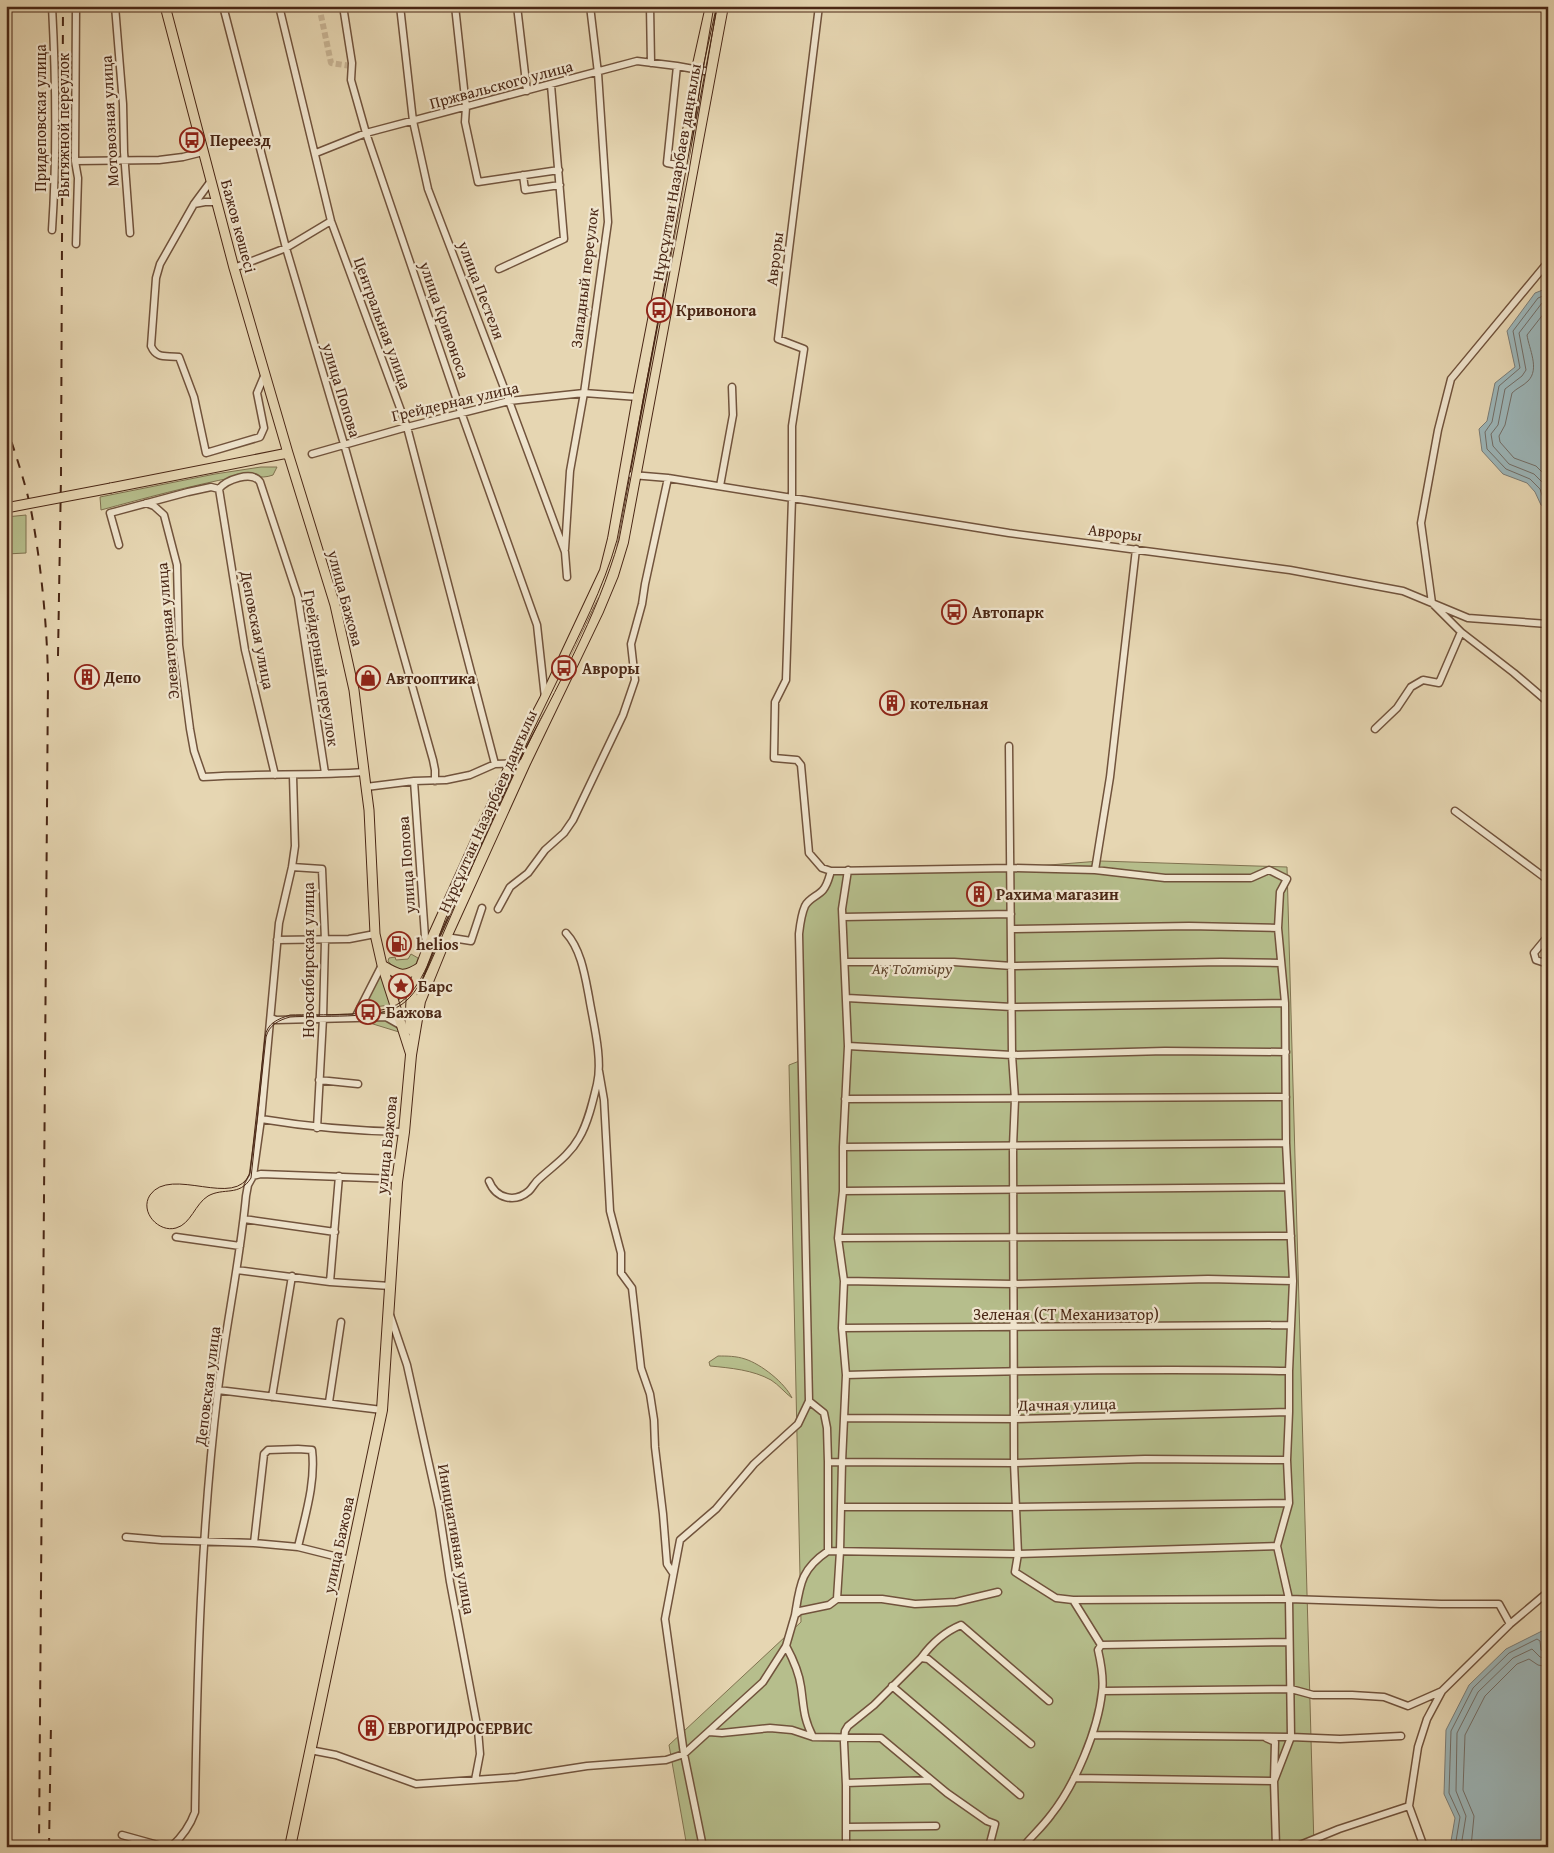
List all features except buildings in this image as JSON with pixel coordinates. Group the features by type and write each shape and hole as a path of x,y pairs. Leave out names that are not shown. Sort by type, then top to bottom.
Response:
{"highway":[{"name":"Нұрсұлтан Назарбаев даңғылы","path":"411,1055 420,1001 605,571 613,539 623,474 683,166 697,69 711,6"},
{"name":"Нұрсұлтан Назарбаев даңғылы","path":"411,1055 410,1021 412,991 430,944 512,762 598,611 613,575 623,542 723,6"},
{"name":"улица Бажова","path":"290,1847 382,1410 397,1179 404,1132 411,1055"}],"main road":[{"name":"Бажов көшесі","path":"165,6 234,268 288,453"},
{"path":"6,508 288,453"},
{"name":"улица Бажова","path":"288,453 335,605 354,690 369,810 374,934 382,965 395,1002 400,1025 411,1055"},
{"path":"382,965 396,973 403,974 412,974 422,966"}],"street":[{"name":"Придеповская улица","path":"52,6 56,129 52,230"},
{"name":"Вытяжной переулок","path":"76,6 75,161 78,178 76,244"},
{"name":"Мотовозная улица","path":"115,6 123,104 124,160 130,233"},
{"name":"улица Попова","path":"223,6 286,248 344,444 433,760 435,781"},
{"name":"Центральная улица","path":"279,6 331,221 406,427 495,764"},
{"name":"улица Кривоноса","path":"343,6 352,63 351,80 366,133 537,625 549,700"},
{"name":"улица Пестеля","path":"400,6 414,121 428,189 565,552 567,577"},
{"path":"455,6 466,107 465,122 478,182 559,170"},
{"path":"517,6 527,91"},
{"name":"Западный переулок","path":"565,552 570,471 584,393 608,222 598,73 590,6"},
{"path":"650,6 651,63"},
{"name":"Авроры","path":"792,498 792,426 804,348 778,339 819,6"},
{"name":"Пржвальского улица","path":"316,153 366,133 598,73 637,61 710,72"},
{"path":"676,66 667,163 683,166"},
{"path":"499,269 564,239 551,85"},
{"path":"75,161 171,159 203,152"},
{"path":"523,175 525,190 560,185"},
{"path":"211,181 194,204 165,253 158,271 154,293 151,346 154,352 160,356 179,357 191,388 206,453 260,437 264,428 257,393 265,374"},
{"path":"202,194 201,198 205,202"},
{"path":"194,204 216,202"},
{"path":"234,268 286,248 331,221"},
{"path":"1548,262 1451,379 1438,430 1421,523 1432,603 1461,632 1548,702"},
{"path":"720,486 733,415 732,387"},
{"name":"Грейдерная улица","path":"312,454 406,427 509,401 584,393 638,397"},
{"name":"Авроры","path":"623,474 668,478 1009,533 1136,548 1290,570 1403,591 1468,618 1548,624"},
{"name":"Грейдерный переулок","path":"219,489 222,485 234,480 251,476 260,482 298,597 325,774"},
{"path":"498,909 510,887 528,873 545,850 564,833 573,820 623,715 635,680 631,644 642,604 668,478"},
{"path":"119,545 110,513 211,487 219,489"},
{"name":"Деповская улица","path":"219,489 245,650 275,775"},
{"path":"792,498 786,680 775,702 774,758 797,760 801,765 809,853 822,868 831,870 1011,868 1095,870 1165,878 1251,878 1269,870 1287,879 1280,892 1278,928 1285,1003 1286,1143 1293,1281 1287,1460 1289,1503 1278,1546 1289,1599 1292,1737 1274,1780"},
{"name":"Элеваторная улица","path":"146,503 154,506 164,515 177,565 179,645 194,751 204,777 275,775"},
{"path":"1095,870 1110,777 1136,548"},
{"path":"1375,729 1397,708 1411,687 1423,680 1439,683 1461,632"},
{"path":"1009,746 1012,1055 1015,1099 1013,1146 1014,1463 1018,1554 1015,1572 1056,1598 1073,1600 1289,1599 1499,1604 1510,1624"},
{"path":"366,787 414,781 435,781 470,775 495,764 524,763"},
{"path":"275,775 293,776 364,772"},
{"name":"Деповская улица","path":"171,1847 180,1840 191,1823 195,1812 197,1667 204,1541 218,1390 248,1185 253,1176 261,1120 279,923 295,846 293,776"},
{"name":"улица Попова","path":"414,781 424,937 430,944"},
{"path":"1455,812 1548,880"},
{"name":"Новосибирская улица","path":"292,867 322,869 325,940 317,1128"},
{"path":"703,1847 684,1754 665,1619 680,1540 716,1509 754,1464 798,1424 809,1401 799,934 801,916 806,904 822,891 828,882 831,870"},
{"path":"836,1599 842,1507 846,1375 842,1328 844,1281 838,1238 842,1191 848,1046 843,917 848,870"},
{"path":"446,937 471,941 482,908"},
{"path":"843,917 1011,914"},
{"path":"1011,929 1189,926 1278,928"},
{"path":"566,933 575,942 595,1032 604,1100 610,1211 621,1253 621,1273 632,1288 641,1368 650,1394 667,1564 674,1573"},
{"path":"277,940 349,939 374,934"},
{"path":"1548,936 1534,954 1536,960 1548,964"},
{"path":"845,962 954,962 1012,966 1221,962 1280,963"},
{"path":"355,1018 382,965"},
{"path":"847,998 1012,1007 1285,1003"},
{"path":"271,1018 275,1020 386,1017 400,1025"},
{"path":"848,1046 1012,1055 1165,1051 1286,1052"},
{"path":"489,1182 492,1188 502,1196 509,1198 518,1197 529,1191 538,1180 570,1151 580,1138 599,1071"},
{"path":"320,1080 358,1084"},
{"path":"845,1099 1286,1097"},
{"path":"261,1120 317,1128 404,1132"},
{"path":"843,1147 1286,1143"},
{"path":"253,1176 261,1174 397,1179"},
{"path":"330,1282 339,1176"},
{"path":"842,1191 1288,1187"},
{"path":"244,1219 335,1232"},
{"path":"838,1238 1291,1236"},
{"path":"176,1237 240,1246"},
{"path":"237,1270 330,1282 390,1286"},
{"path":"272,1397 292,1276"},
{"path":"844,1281 1013,1284 1208,1279 1293,1281"},
{"name":"Инициативная улица","path":"388,1306 407,1365 439,1509 450,1582 478,1730 480,1754 474,1780"},
{"path":"329,1402 341,1322"},
{"name":"Зеленая (СТ Механизатор)","path":"842,1328 1290,1326"},
{"path":"846,1375 1015,1370 1189,1369 1289,1371"},
{"path":"218,1390 329,1402 382,1410"},
{"path":"809,1401 824,1413 827,1428 828,1551"},
{"name":"Дачная улица","path":"844,1418 1015,1419 1289,1412"},
{"path":"254,1543 264,1454 268,1450 312,1450 313,1461 307,1506 298,1547"},
{"path":"828,1462 1014,1463 1145,1460 1287,1460"},
{"path":"842,1507 1016,1507 1289,1503"},
{"path":"126,1537 298,1547 350,1560"},
{"path":"310,1750 336,1755 416,1784 516,1777 587,1766 666,1760 684,1754 763,1682 786,1646 795,1615 799,1585 816,1559 828,1551 1018,1554 1278,1546"},
{"path":"795,1615 800,1611 829,1605 836,1599 882,1599 915,1604 956,1602 998,1592"},
{"path":"1424,1847 1409,1806 1418,1747 1427,1719 1442,1691 1510,1624 1547,1592"},
{"path":"1073,1600 1101,1645"},
{"path":"846,1847 844,1737 848,1726 874,1705 921,1658 928,1647 947,1631 961,1624 1049,1701"},
{"path":"1101,1645 1289,1642"},
{"path":"1023,1847 1052,1815 1074,1778 1093,1735 1102,1691 1098,1650 1101,1645"},
{"path":"786,1646 794,1660 801,1686 804,1715 812,1737"},
{"path":"921,1658 928,1658 1031,1744"},
{"path":"892,1686 1020,1795"},
{"path":"1102,1691 1291,1689 1313,1695 1384,1697 1408,1706 1442,1691"},
{"path":"709,1732 722,1733 770,1728 792,1730 812,1737 881,1738 931,1780 987,1821 995,1824 989,1847"},
{"path":"1093,1735 1264,1736 1340,1739 1401,1736"},
{"path":"1264,1736 1275,1742 1276,1847"},
{"path":"1074,1778 1274,1780"},
{"path":"846,1783 931,1780"},
{"path":"1295,1847 1339,1829 1409,1806"},
{"path":"846,1827 936,1826"},
{"path":"122,1835 165,1847"}],"green space":[{"path":"261,467 277,467 273,475 235,477 184,488 101,510 100,497 215,474"},
{"path":"26,515 26,553 6,554 6,517"},
{"name":"Ақ Толтыру","path":"1100,861 1287,867 1314,1847 687,1847 669,1745 801,1622 789,1065 802,1060 799,934 806,904 822,891 831,871 1011,868"},
{"path":"411,954 418,958 411,970 396,970 388,961 389,958 395,957 396,960 408,959"},
{"path":"379,970 391,1003 389,1005 361,1009"},
{"path":"388,976 409,978 408,992 399,1000"},
{"path":"393,1010 399,1032 361,1018 364,1016"},
{"path":"718,1356 732,1356 751,1361 778,1380 792,1398 774,1382 757,1374 710,1366 709,1362"}],"water":[{"path":"1548,288 1548,509 1541,505 1535,492 1527,483 1503,474 1482,451 1479,429 1487,421 1495,383 1515,367 1507,331 1535,293"},
{"path":"1544,1630 1546,1659 1548,1661 1548,1847 1452,1847 1451,1841 1455,1818 1444,1794 1446,1730 1469,1685 1506,1649"}],"tunnel":[{"path":"319,6 331,63 351,66"}],"tram line":[{"path":"714,6 686,170 617,540 605,576 590,611 492,816 450,908 425,972 418,983 401,1002 379,1011 331,1015 290,1015 277,1020 271,1025 268,1028 265,1037 250,1173 243,1183 231,1188 173,1184 160,1187 150,1195 147,1208 152,1220 163,1227 170,1229 181,1226 208,1196 214,1193 241,1188 251,1178 266,1037 272,1026 278,1021 290,1017 363,1015 391,1010 406,1001 417,988 428,968 520,760 588,624 610,569 619,540 689,171 717,6"}],"railway":[{"path":"58,656 61,476 63,6"},
{"path":"6,425 26,488 35,530 43,594 48,678 39,1847"},
{"path":"49,1847 51,1723"}],"place":[{"name":"Переезд","path":"192,140"},
{"name":"Кривонога","path":"659,310"},
{"name":"Автопарк","path":"954,612"},
{"name":"Авроры","path":"564,668"},
{"name":"Депо","path":"87,677"},
{"name":"Автооптика","path":"368,678"},
{"name":"котельная","path":"892,703"},
{"name":"Рахима магазин","path":"979,894"},
{"name":"helios","path":"399,944"},
{"name":"Барс","path":"401,986"},
{"name":"Бажова","path":"368,1012"},
{"name":"ЕВРОГИДРОСЕРВИС","path":"371,1728"}]}
